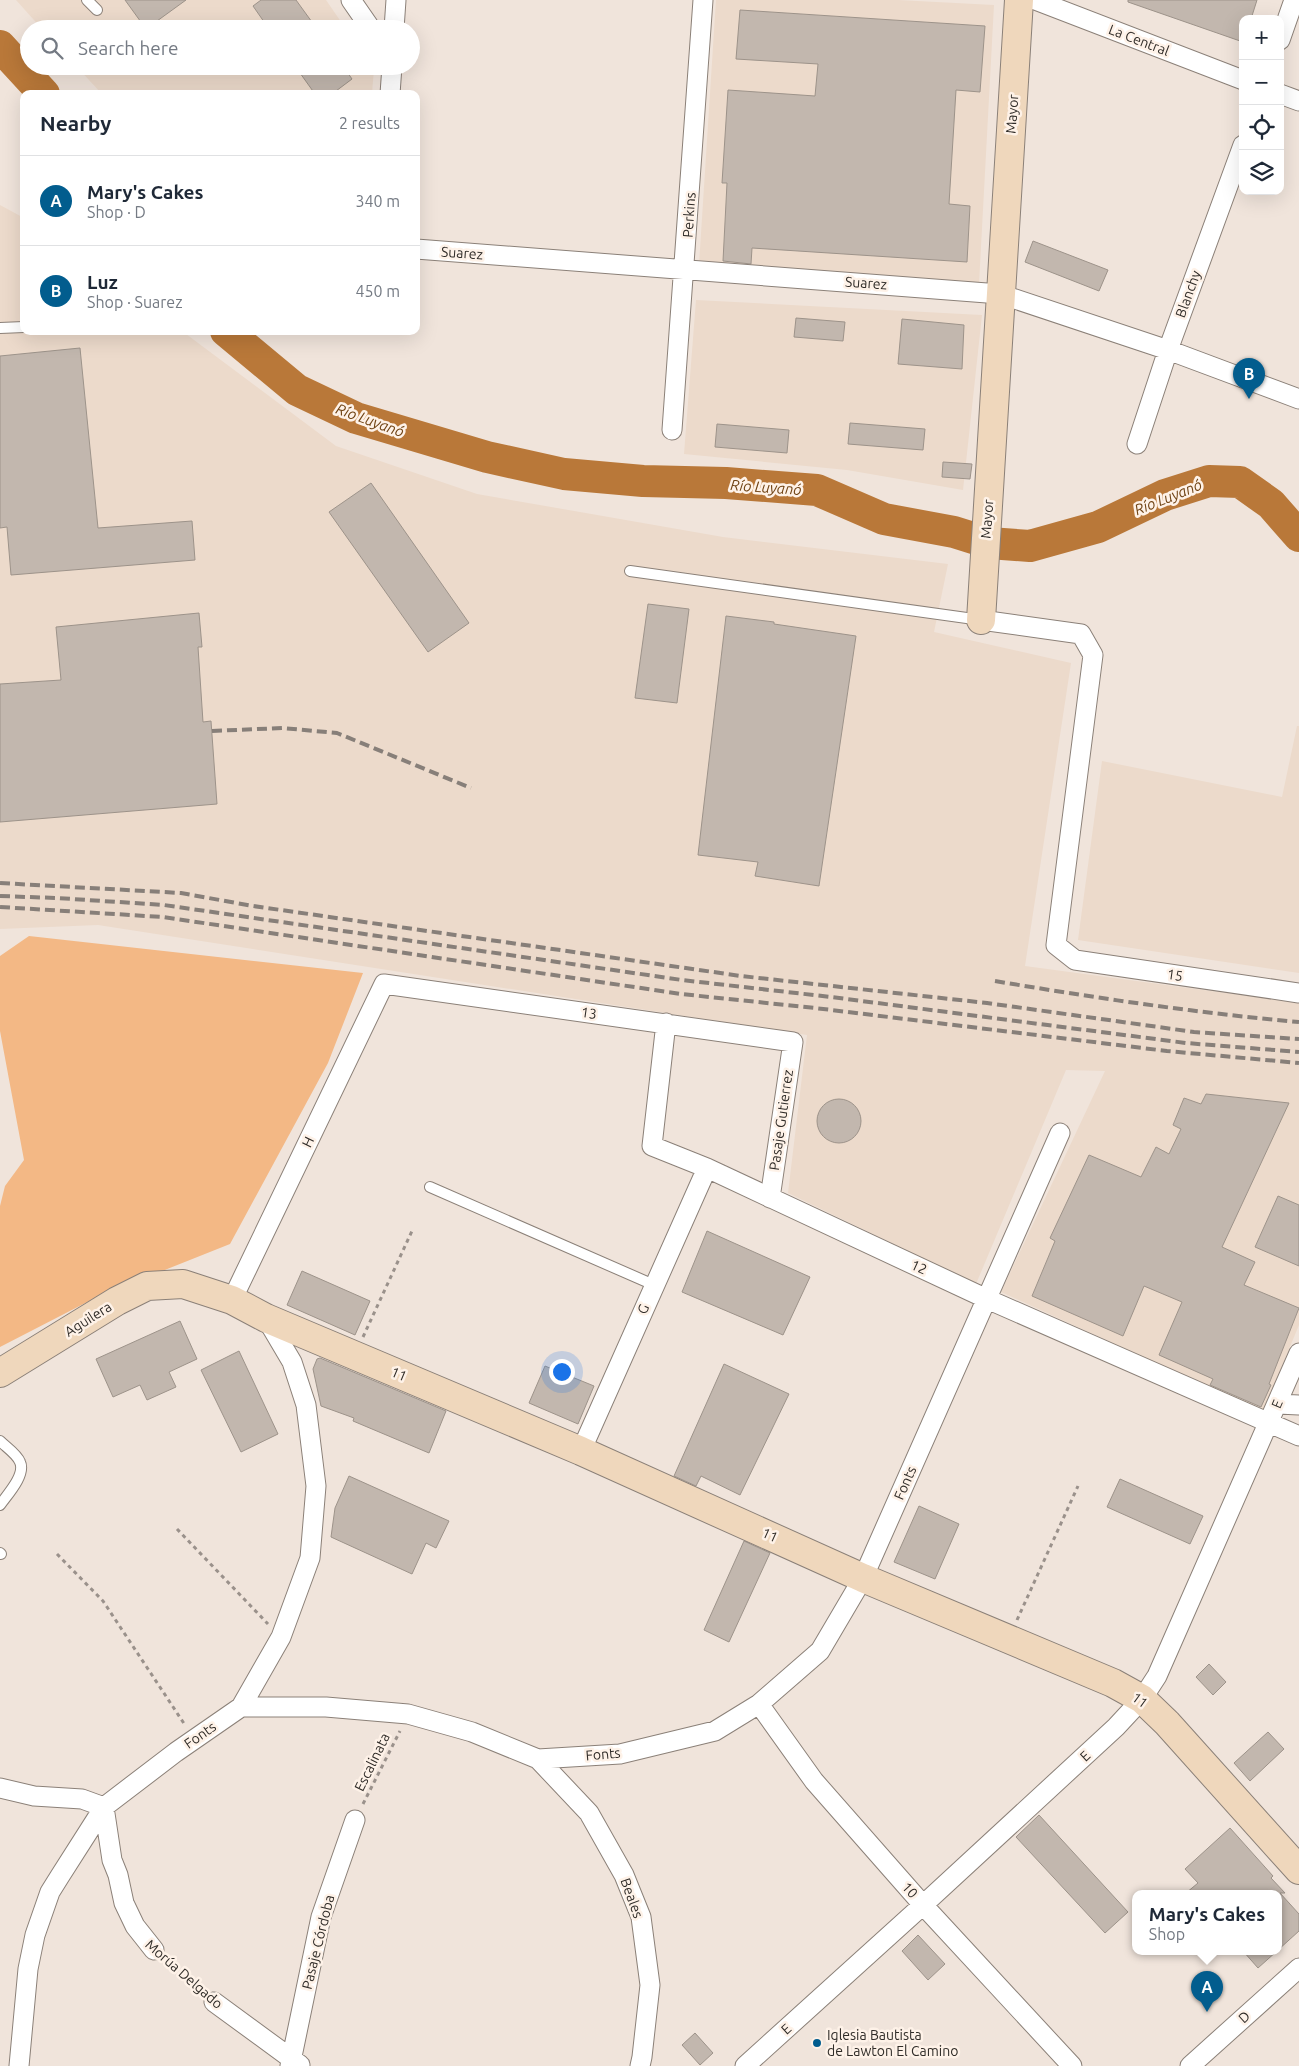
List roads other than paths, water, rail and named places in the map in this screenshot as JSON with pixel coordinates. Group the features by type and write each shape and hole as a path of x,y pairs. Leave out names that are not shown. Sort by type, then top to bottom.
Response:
{"street":[{"path":"351,0 365,20"},
{"path":"395,20 396,0"},
{"name":"Perkins","path":"672,430 703,0"},
{"name":"Mayor","path":"981,620 1019,0"},
{"name":"La Central","path":"1035,0 1239,78"},
{"path":"1284,29 1294,0"},
{"path":"390,90 391,75"},
{"path":"1284,95 1299,101"},
{"name":"Blanchy","path":"1137,444 1168,350 1241,150"},
{"name":"Suarez","path":"420,249 1000,294 1168,350 1299,399"},
{"name":"15","path":"981,620 1081,634 1093,655 1056,945 1075,960 1299,993"},
{"name":"13","path":"384,984 793,1042"},
{"name":"H","path":"232,1300 384,984"},
{"name":"12","path":"666,1024 652,1146 706,1168 986,1299 1299,1436"},
{"name":"Pasaje Gutierrez","path":"770,1198 793,1042"},
{"name":"Fonts","path":"19,2066 28,1969 40,1917 50,1892 104,1808 241,1707 326,1707 408,1714 472,1732 538,1758 620,1754 715,1731 759,1704 820,1650 863,1578 1060,1133"},
{"name":"G","path":"581,1450 706,1168"},
{"name":"11","path":"183,1284 232,1300 266,1318 581,1450 863,1578 1112,1683 1142,1699 1167,1723 1299,1870"},
{"name":"Aguilera","path":"0,1373 117,1301 147,1286 183,1284"},
{"path":"241,1707 281,1637 310,1558 316,1486 306,1406 292,1362 266,1318"},
{"name":"E","path":"745,2066 924,1905 1116,1727 1142,1699 1157,1676 1270,1423 1299,1353"},
{"path":"1278,1404 1299,1405"},
{"name":"10","path":"759,1704 814,1781 924,1905 1072,2066"},
{"name":"Beales","path":"538,1758 589,1813 624,1875 641,1917 650,1985 645,2063"},
{"path":"0,1788 34,1796 82,1799 104,1808"},
{"name":"Morúa Delgado","path":"104,1808 112,1860 118,1875 124,1903 135,1926 154,1950"},
{"name":"Pasaje Córdoba","path":"294,2064 321,1917 355,1820"},
{"name":"D","path":"1190,2066 1299,1968"},
{"name":"Morúa Delgado","path":"214,2002 294,2064"}],"lane":[{"path":"87,0 97,10"},
{"path":"0,328 20,327"},
{"path":"630,571 981,620"},
{"path":"430,1187 654,1286"},
{"path":"0,1441 20,1461 21,1468 18,1478 0,1505"}],"waterway":[{"name":"Río Luyanó","path":"0,46 20,68"},
{"name":"Río Luyanó","path":"27,75 40,90"},
{"name":"Río Luyanó","path":"231,335 297,390 356,418 487,457 564,474 643,481 726,483 817,490 884,519 954,532 989,543 1030,546 1098,527 1165,495 1209,481 1240,482 1271,504 1299,536"}],"railway":[{"path":"212,731 282,728 337,733 471,788"},
{"path":"0,883 181,893 253,906 741,976 987,1003 1194,1032 1299,1039"},
{"path":"0,896 164,905 682,980 831,997 1186,1043 1299,1052"},
{"path":"0,907 163,917 681,994 815,1008 1167,1051 1299,1063"},
{"path":"995,981 1147,1004 1299,1022"}],"place":[{"name":"Luz","path":"1249,399"},
{"name":"Mary's Cakes","path":"1207,2012"},
{"name":"Iglesia Bautista de Lawton El Camino","path":"817,2043"}]}
